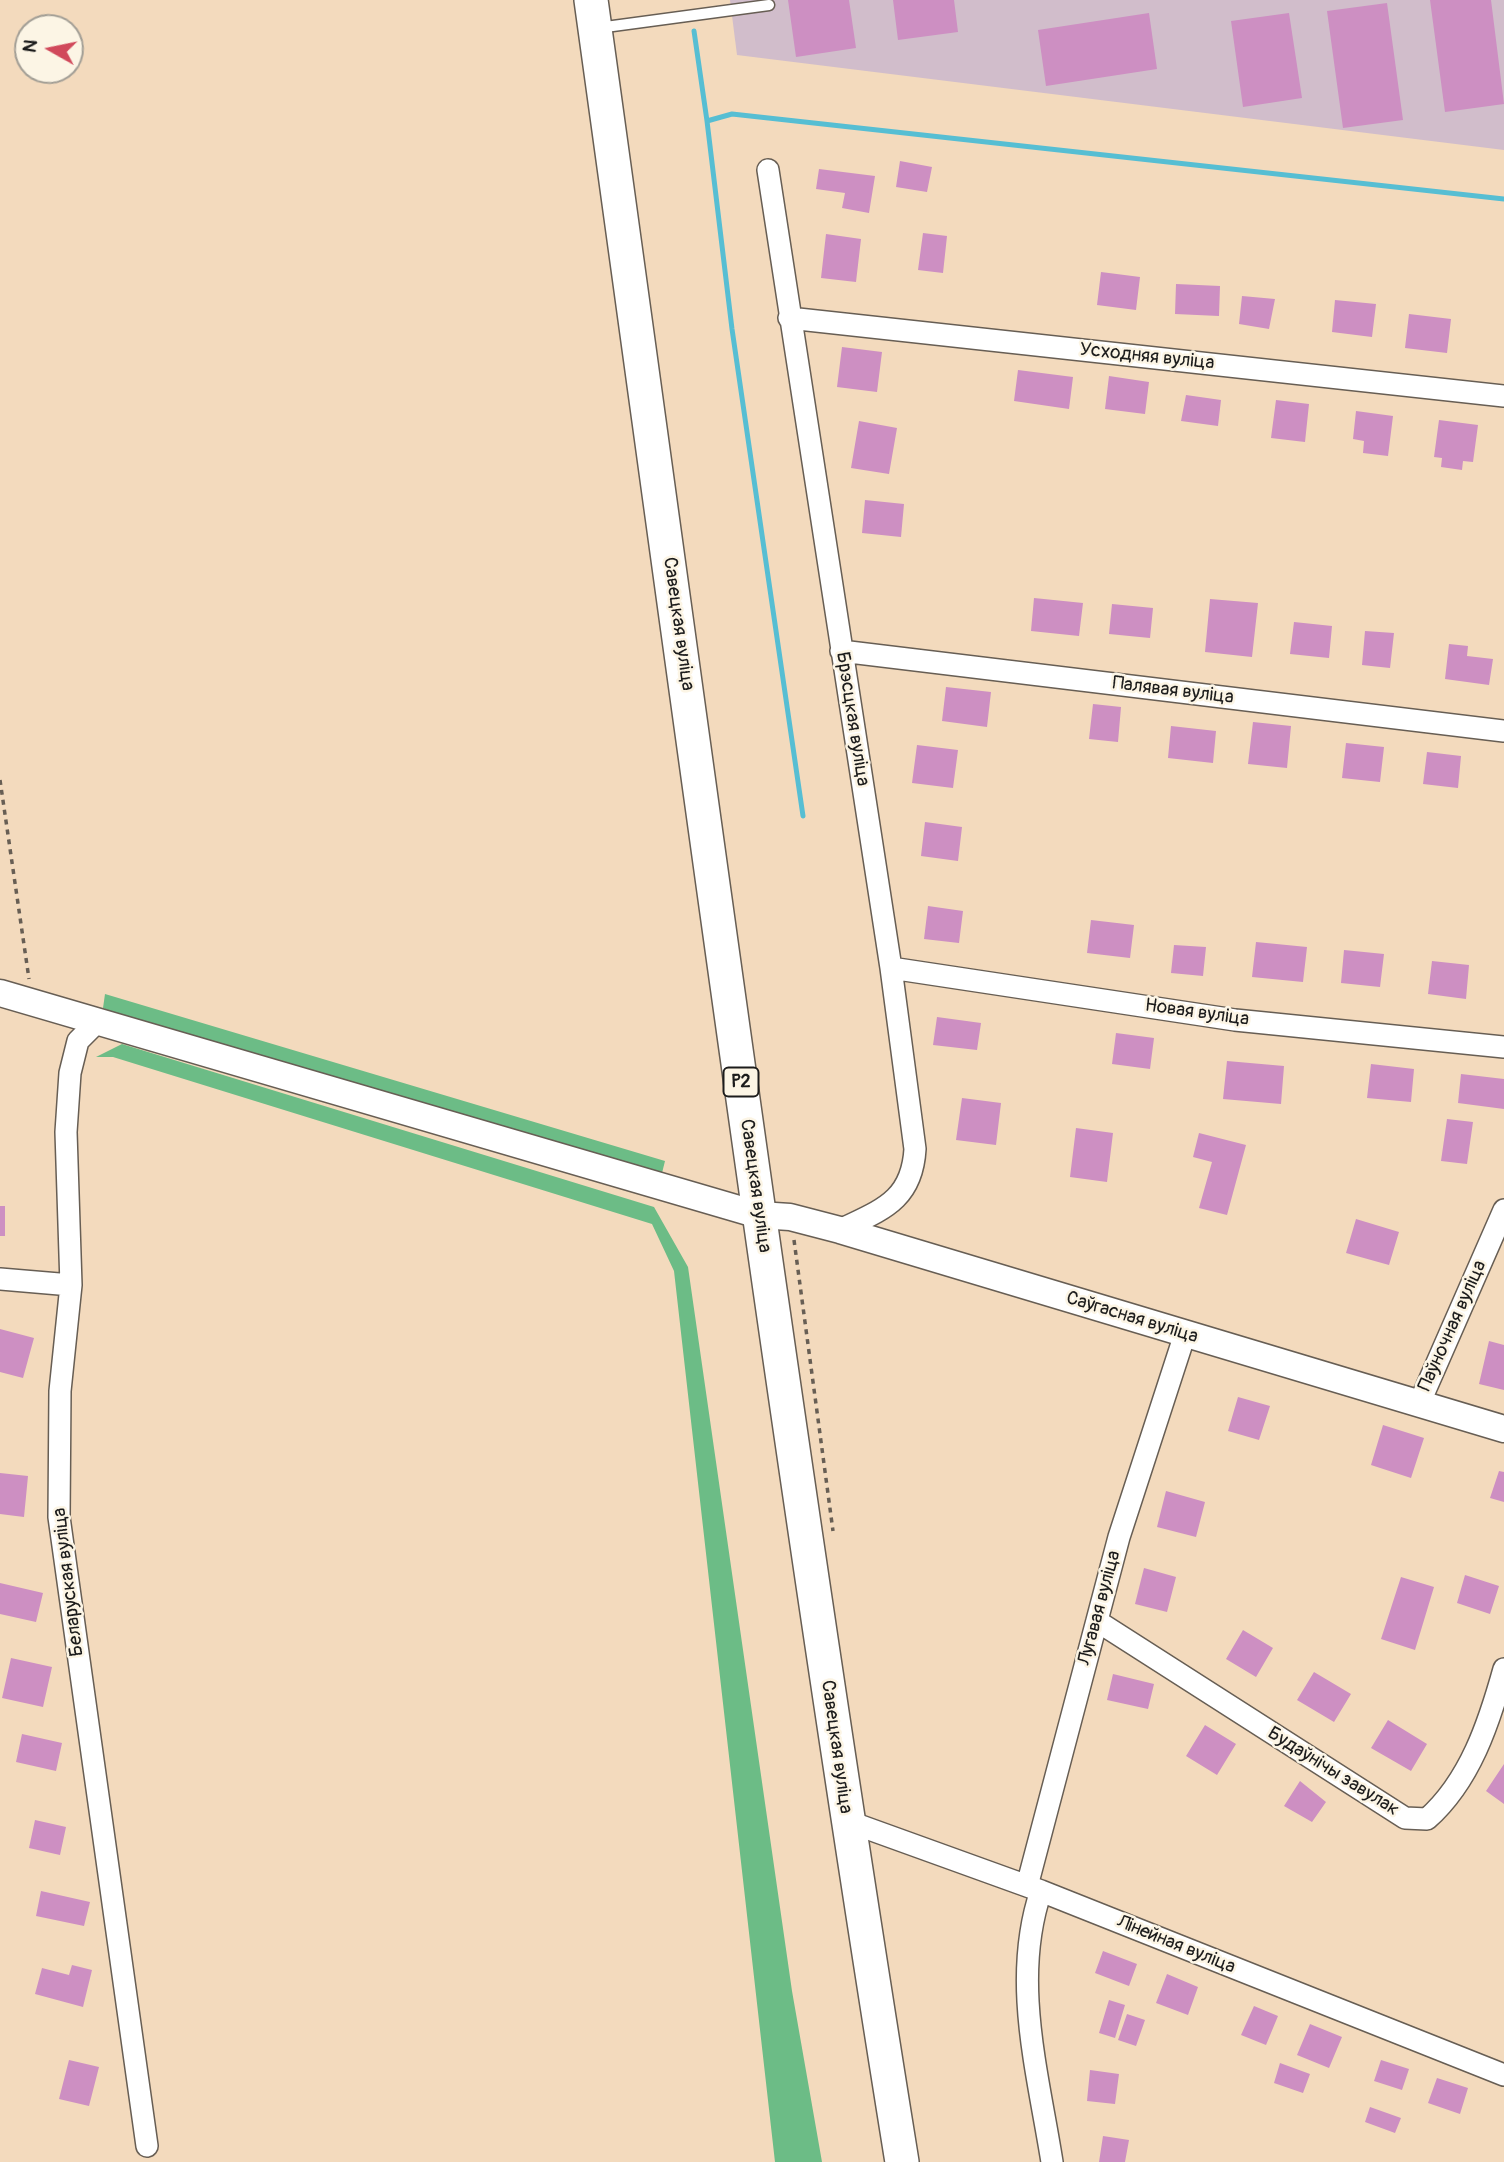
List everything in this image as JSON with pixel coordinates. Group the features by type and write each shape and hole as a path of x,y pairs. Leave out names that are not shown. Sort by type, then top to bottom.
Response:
{"main road":[{"name":"Савецкая вуліца","path":"593,14 759,1215 847,1821 901,2162"}],"street":[{"name":"Брэсцкая вуліца","path":"768,170 891,968 915,1149 914,1172 887,1207 840,1230"},
{"name":"Усходняя вуліца","path":"789,318 1504,396"},
{"name":"Палявая вуліца","path":"841,651 1504,731"},
{"name":"Новая вуліца","path":"891,968 1235,1020 1504,1048"},
{"name":"Саўгасная вуліца","path":"0,993 759,1215 790,1217 840,1230 1504,1429"},
{"name":"Беларуская вуліца","path":"96,1023 78,1041 70,1073 66,1132 71,1285 60,1391 59,1517 147,2146"},
{"name":"Паўночная вуліца","path":"1419,1404 1504,1210"},
{"path":"0,1279 71,1285"},
{"name":"Лугавая вуліца","path":"1052,2162 1025,1979 1034,1889 1119,1537 1185,1334"},
{"name":"Будаўнічы завулак","path":"1097,1621 1405,1818 1427,1819 1449,1800 1489,1723 1504,1669"},
{"name":"Лінейная вуліца","path":"847,1821 1034,1889 1504,2075"}],"lane":[{"path":"593,14 769,5"}],"path":[{"path":"0,780 30,1002"}],"shaded area":[{"path":"730,0 1504,0 1504,150 737,55"}],"green space":[{"path":"105,994 665,1161 662,1173 152,1030 103,1008"},
{"path":"122,1044 654,1207 688,1267 792,1991 822,2162 775,2162 674,1271 652,1224 113,1057 96,1057"}],"building":[{"path":"788,0 849,0 856,48 796,57"},
{"path":"893,0 954,0 958,32 898,40"},
{"path":"1430,0 1491,0 1504,104 1445,112"},
{"path":"1387,3 1403,120 1343,128 1327,11"},
{"path":"1149,13 1157,69 1046,86 1038,30"},
{"path":"1289,13 1302,98 1243,107 1231,21"},
{"path":"900,161 932,167 927,192 896,187"},
{"path":"819,169 875,176 869,213 842,208 845,193 816,189"},
{"path":"923,233 947,236 943,273 918,270"},
{"path":"826,234 861,239 856,282 821,278"},
{"path":"1101,272 1140,277 1136,310 1097,305"},
{"path":"1176,284 1220,286 1219,316 1175,314"},
{"path":"1242,296 1275,299 1269,329 1239,324"},
{"path":"1335,300 1376,304 1372,337 1332,332"},
{"path":"1409,314 1451,319 1447,353 1405,348"},
{"path":"842,347 882,352 877,392 837,387"},
{"path":"1018,370 1073,377 1069,409 1014,401"},
{"path":"1109,376 1149,382 1145,414 1105,409"},
{"path":"1186,395 1221,400 1218,426 1181,421"},
{"path":"1276,400 1309,404 1305,442 1271,438"},
{"path":"1356,411 1393,416 1388,456 1363,453 1364,441 1353,439"},
{"path":"1439,420 1478,425 1473,462 1463,461 1462,470 1441,467 1442,458 1434,457"},
{"path":"859,421 897,428 889,474 851,468"},
{"path":"865,500 904,504 901,537 862,533"},
{"path":"1034,598 1083,603 1079,636 1031,631"},
{"path":"1210,599 1258,603 1252,657 1205,652"},
{"path":"1112,604 1153,608 1150,638 1109,634"},
{"path":"1294,622 1332,626 1329,658 1290,654"},
{"path":"1365,631 1394,633 1390,668 1362,665"},
{"path":"1449,644 1468,646 1467,656 1493,659 1489,685 1445,679"},
{"path":"946,687 991,692 987,727 942,721"},
{"path":"1093,704 1121,707 1118,742 1089,739"},
{"path":"1253,722 1291,726 1287,768 1248,764"},
{"path":"1171,726 1216,731 1213,763 1168,758"},
{"path":"1346,743 1384,747 1380,782 1342,778"},
{"path":"917,745 958,750 953,788 912,783"},
{"path":"1427,752 1461,756 1458,788 1423,784"},
{"path":"925,822 962,827 958,861 921,856"},
{"path":"928,906 963,911 959,943 924,939"},
{"path":"1091,920 1134,925 1130,958 1087,953"},
{"path":"1256,942 1307,947 1303,982 1252,977"},
{"path":"1174,945 1206,947 1203,976 1171,973"},
{"path":"1344,950 1384,954 1380,987 1341,983"},
{"path":"1432,961 1469,965 1466,999 1428,994"},
{"path":"937,1017 981,1023 977,1050 933,1045"},
{"path":"1116,1033 1154,1038 1150,1069 1112,1064"},
{"path":"1227,1061 1284,1066 1281,1104 1223,1099"},
{"path":"1371,1064 1414,1069 1411,1102 1367,1098"},
{"path":"1461,1074 1504,1079 1504,1109 1458,1103"},
{"path":"962,1098 1001,1103 996,1145 956,1140"},
{"path":"1447,1119 1473,1122 1467,1164 1441,1161"},
{"path":"1076,1128 1113,1133 1107,1182 1070,1177"},
{"path":"1199,1133 1246,1145 1227,1215 1199,1208 1212,1162 1193,1157"},
{"path":"0,1206 5,1206 5,1236 0,1236"},
{"path":"1356,1219 1399,1232 1389,1265 1346,1253"},
{"path":"0,1329 34,1338 23,1378 0,1372"},
{"path":"1489,1341 1504,1345 1504,1390 1479,1384"},
{"path":"1238,1397 1270,1406 1259,1440 1228,1431"},
{"path":"1383,1425 1424,1438 1411,1478 1371,1465"},
{"path":"1499,1471 1504,1472 1504,1502 1490,1498"},
{"path":"0,1473 28,1476 24,1517 0,1514"},
{"path":"1166,1491 1205,1502 1196,1537 1157,1527"},
{"path":"1144,1568 1176,1577 1167,1612 1135,1604"},
{"path":"1465,1575 1499,1586 1490,1614 1457,1603"},
{"path":"1401,1577 1434,1587 1415,1650 1381,1639"},
{"path":"0,1583 43,1593 36,1622 0,1614"},
{"path":"1243,1630 1273,1648 1256,1677 1226,1659"},
{"path":"11,1658 52,1667 43,1707 2,1698"},
{"path":"1314,1672 1351,1694 1334,1722 1297,1700"},
{"path":"1113,1674 1154,1684 1148,1709 1107,1700"},
{"path":"1388,1720 1427,1744 1411,1771 1371,1748"},
{"path":"1205,1725 1236,1744 1217,1775 1186,1756"},
{"path":"22,1734 62,1743 56,1771 16,1762"},
{"path":"1504,1764 1504,1804 1486,1791"},
{"path":"1300,1781 1326,1802 1312,1822 1284,1806"},
{"path":"35,1820 66,1827 60,1855 29,1848"},
{"path":"41,1891 90,1902 84,1926 36,1916"},
{"path":"1103,1951 1137,1964 1129,1986 1095,1973"},
{"path":"72,1965 92,1970 83,2007 35,1994 42,1968 69,1975"},
{"path":"1167,1974 1198,1987 1188,2015 1156,2003"},
{"path":"1109,2000 1125,2005 1115,2038 1099,2033"},
{"path":"1254,2006 1278,2016 1266,2045 1241,2035"},
{"path":"1127,2014 1145,2020 1136,2046 1118,2040"},
{"path":"1310,2024 1342,2037 1329,2068 1297,2055"},
{"path":"69,2060 99,2067 89,2106 59,2099"},
{"path":"1381,2060 1409,2069 1402,2090 1374,2081"},
{"path":"1280,2063 1310,2074 1303,2093 1274,2083"},
{"path":"1090,2070 1119,2074 1115,2104 1087,2101"},
{"path":"1437,2078 1468,2088 1460,2114 1428,2103"},
{"path":"1370,2107 1401,2118 1395,2133 1365,2122"},
{"path":"1103,2136 1129,2140 1125,2162 1099,2162"}],"waterway":[{"path":"694,31 707,121"},
{"path":"803,816 732,329 707,121 732,114 1504,199"}]}
